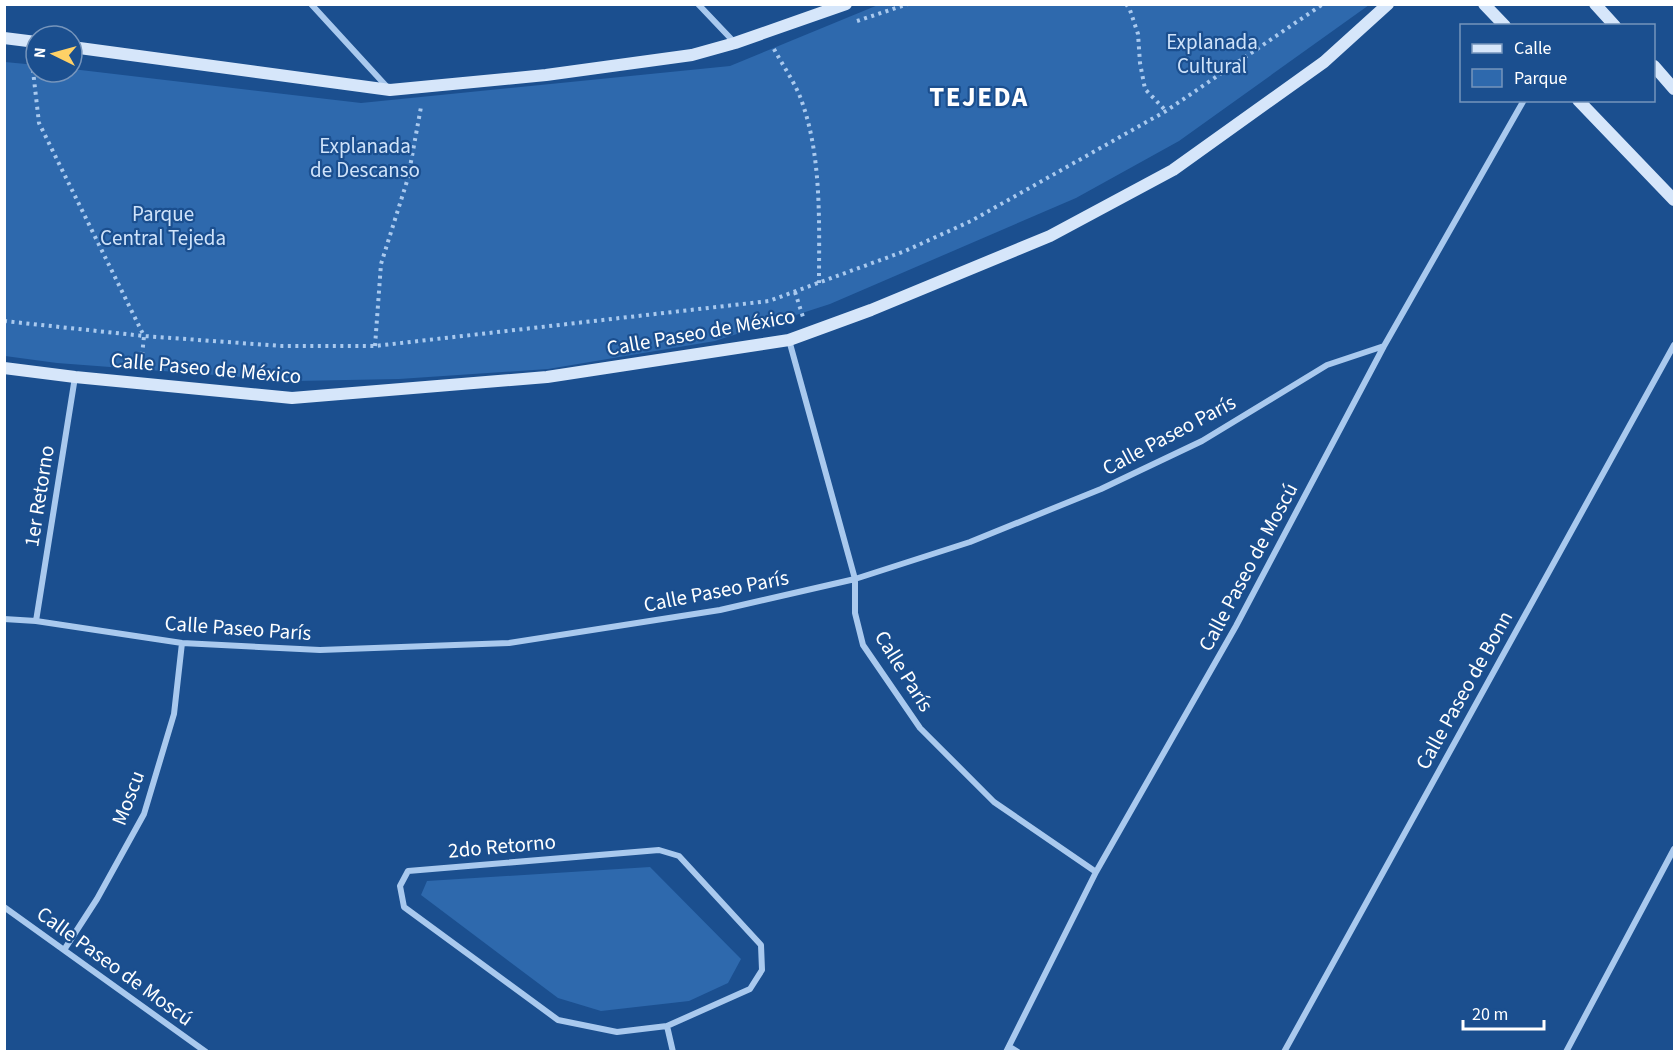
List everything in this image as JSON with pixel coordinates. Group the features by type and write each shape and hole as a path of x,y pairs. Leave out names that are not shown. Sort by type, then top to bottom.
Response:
{"main road":[{"path":"84,49 390,90 546,75 692,55 735,44 846,4"},
{"name":"Calle Paseo de México","path":"4,368 292,398 547,377 789,340 871,310 1050,236 1173,170 1324,62 1388,4"},
{"path":"1484,4 1503,24"},
{"path":"1595,4 1613,24"},
{"path":"4,38 24,40"},
{"path":"1655,68 1674,88"},
{"path":"1580,102 1674,200"}],"street":[{"path":"311,4 390,90"},
{"path":"698,4 735,44"},
{"name":"Calle Paseo de Moscú","path":"1008,1049 1096,872 1236,626 1384,346 1523,102"},
{"name":"Calle París","path":"789,340 855,579 855,613 863,645 920,728 994,802 1096,872"},
{"name":"Calle Paseo de Bonn","path":"1284,1052 1674,345"},
{"name":"Calle Paseo París","path":"4,619 36,621 182,643 320,650 509,643 720,610 855,579 969,542 1101,489 1202,441 1327,365 1384,346"},
{"name":"1er Retorno","path":"36,621 75,377"},
{"name":"Moscu","path":"64,950 97,899 144,814 174,714 182,643"},
{"path":"1566,1052 1674,849"},
{"name":"2do Retorno","path":"659,850 679,856 761,945 762,970 750,989 667,1026 617,1032 558,1020 404,907 400,886 408,871 659,850"},
{"name":"Calle Paseo de Moscú","path":"4,907 206,1052"},
{"path":"667,1026 673,1052"},
{"path":"1008,1049 1018,1052"}],"path":[{"path":"1126,4 1138,34 1145,89 1166,111"},
{"path":"4,321 144,336 282,346 375,346 769,301 905,251 971,220 1166,111 1323,4"},
{"path":"773,48 802,102 814,154 819,219 819,283"},
{"path":"35,84 39,123 144,336 139,383"},
{"path":"375,346 381,264 408,178 421,107"}],"green space":[{"name":"Parque Central Tejeda","path":"878,5 1369,5 1179,141 1076,198 830,304 715,341 548,369 399,379 294,381 57,363 5,356 5,62 24,64 24,84 84,84 84,70 361,103 730,66"},
{"path":"650,867 741,959 728,983 689,1001 601,1011 558,998 421,895 427,881"}],"district":[{"name":"TEJEDA","path":"979,97"}],"park label":[{"name":"Explanada Cultural","path":"1212,54"},
{"name":"Explanada de Descanso","path":"365,158"}]}
